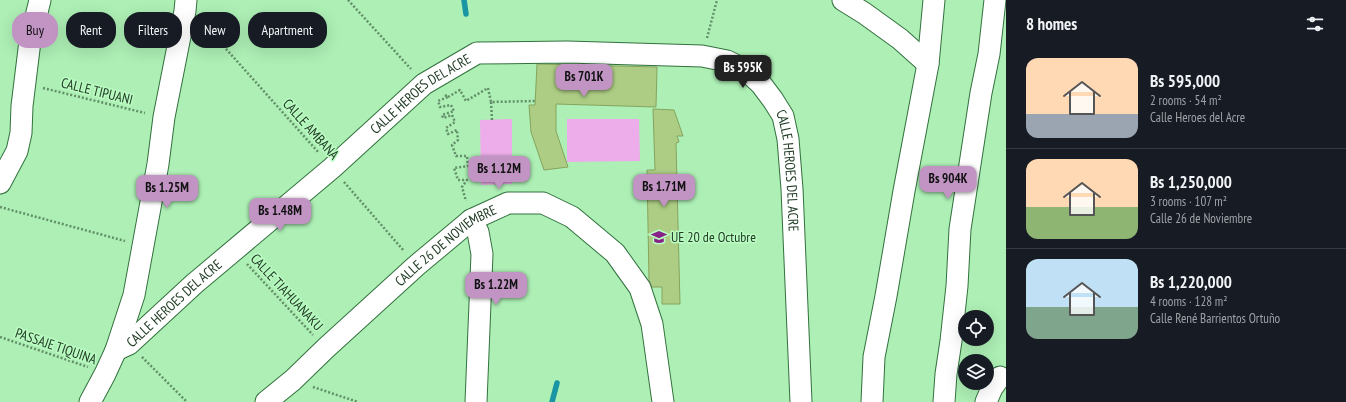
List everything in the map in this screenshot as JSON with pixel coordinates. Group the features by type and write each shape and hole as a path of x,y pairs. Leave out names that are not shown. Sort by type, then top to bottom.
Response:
{"street":[{"path":"0,183 17,151 21,133 22,106 30,41 40,0"},
{"path":"843,0 900,39 928,64"},
{"path":"872,402 874,356 928,64 934,0"},
{"path":"944,402 956,294 960,229 981,93 989,54 995,0"},
{"path":"90,402 122,347 134,295 158,164 164,117 186,6"},
{"name":"CALLE HEROES DEL ACRE","path":"122,347 233,249 332,168 424,84 477,53 567,52 702,56 727,61 747,71 761,84 783,116 788,139 792,189 801,402"},
{"name":"CALLE 26 DE NOVIEMBRE","path":"266,402 293,380 416,266 472,220 508,204 543,204 572,217 615,253 640,288 652,324 663,402"},
{"path":"472,220 478,232 482,254 476,402"},
{"path":"986,402 992,388 1000,377"}],"path":[{"path":"348,0 424,84 448,97"},
{"path":"702,56 717,0"},
{"name":"CALLE AMBANA","path":"186,6 199,18 332,168 416,266"},
{"name":"CALLE TIPUANI","path":"25,84 164,117"},
{"path":"472,220 462,187 467,180 458,180 454,168 468,166 467,156 456,156 452,145 458,140 456,130 448,134 446,128 455,122 452,115 443,118 442,115 454,111 451,105 440,107 438,101 460,90 466,101 488,88 491,102 492,120"},
{"path":"491,102 535,101"},
{"path":"0,207 143,246"},
{"name":"CALLE TIAHUANAKU","path":"233,249 326,348"},
{"name":"PASSAJE TIQUINA","path":"0,337 105,374"},
{"path":"122,347 187,402"},
{"path":"293,380 358,402"}],"shaded area":[{"path":"512,119 512,184 481,185 480,120"},
{"path":"567,119 639,119 640,161 567,162"}],"building":[{"path":"537,64 657,67 656,107 556,104 556,131 568,167 544,170 531,132 529,105 535,105"},
{"path":"653,109 674,110 683,136 677,136 679,142 676,143 680,304 662,304 662,287 652,287 649,280 647,170 655,170"}],"waterway":[{"path":"464,0 466,14"},
{"path":"552,402 557,383"}],"place":[{"name":"UE 20 de Octubre","path":"659,237"}]}
